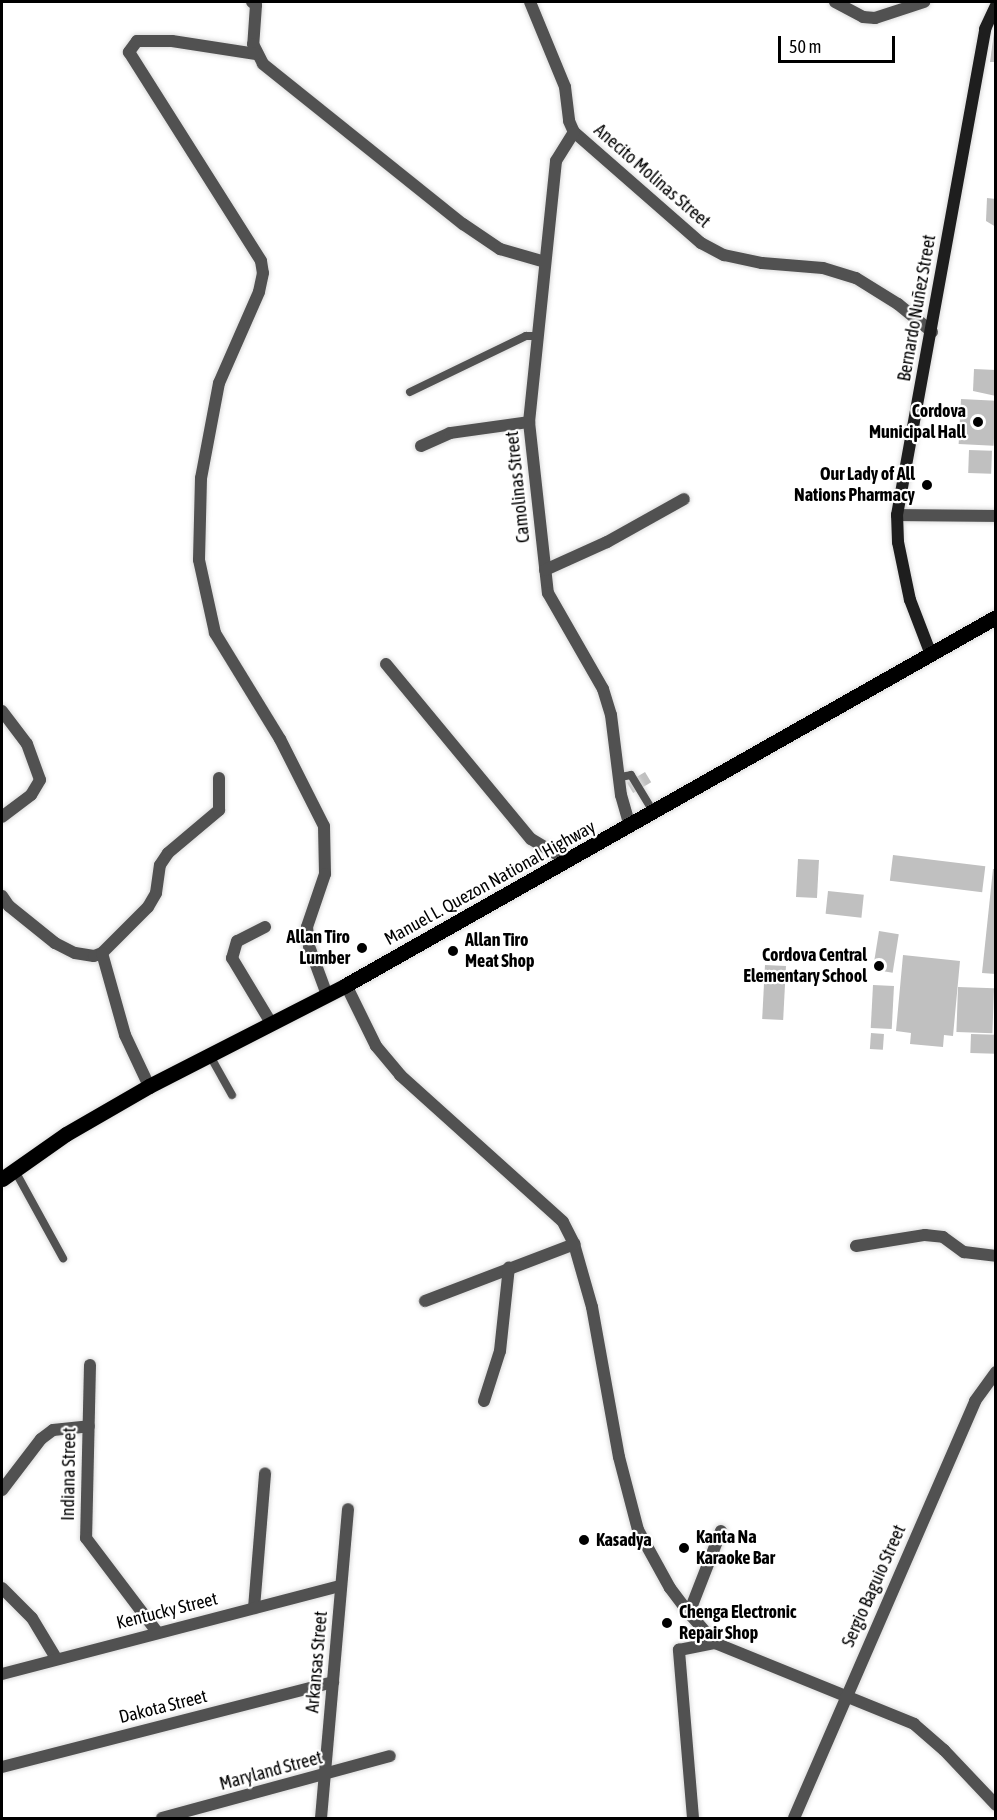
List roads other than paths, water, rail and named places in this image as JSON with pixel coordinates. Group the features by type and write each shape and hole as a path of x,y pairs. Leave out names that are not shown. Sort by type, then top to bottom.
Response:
{"main road":[{"name":"Manuel L. Quezon National Highway","path":"2,1179 66,1134 148,1086 346,985 630,827 930,652 996,617"}],"street":[{"path":"252,2 256,5 253,44 263,64 463,225 500,249 545,262"},
{"name":"Anecito Molinas Street","path":"530,2 565,87 569,121 574,132 701,243 724,255 762,263 823,268 856,278 898,304 932,332"},
{"path":"835,2 863,17 875,18 924,2"},
{"name":"Bernardo Nuñez Street","path":"930,652 910,600 897,542 897,515 932,332 985,29 996,5"},
{"path":"256,54 172,41 137,41 129,52 256,248 263,273 259,292 219,383 201,478 199,560 215,633 280,739 324,826 325,874 307,927 309,946 327,995"},
{"name":"Camolinas Street","path":"574,132 556,161 529,422 546,570 556,612 603,689 611,715 630,827"},
{"path":"421,446 450,433 529,422"},
{"path":"546,570 607,542 684,499"},
{"path":"897,515 996,516"},
{"path":"386,664 531,839 568,861"},
{"path":"2,711 27,744 40,780 31,795 2,817"},
{"path":"2,896 9,906 55,943 75,953 94,956 102,953 140,919 156,893 160,865 168,853 219,810 219,778"},
{"path":"265,927 237,941 232,957 271,1023"},
{"path":"102,953 125,1035 148,1086"},
{"path":"346,985 376,1046 400,1075 548,1205 574,1244 592,1307 619,1457 638,1530 670,1588 689,1613 715,1643 914,1724 944,1750 996,1805"},
{"path":"856,1246 926,1235 943,1238 964,1252 996,1256"},
{"path":"425,1301 509,1266 574,1244"},
{"path":"484,1401 500,1351 509,1266"},
{"name":"Indiana Street","path":"90,1365 86,1538 157,1632"},
{"name":"Sergio Baguio Street","path":"794,1818 844,1697 975,1401 996,1372"},
{"path":"2,1490 41,1439 53,1430 89,1426"},
{"path":"254,1608 265,1473"},
{"name":"Arkansas Street","path":"321,1818 348,1509"},
{"path":"689,1613 720,1532"},
{"name":"Kentucky Street","path":"2,1674 56,1658 341,1586"},
{"path":"2,1588 32,1618 56,1658"},
{"path":"693,1818 679,1650 715,1643"},
{"name":"Dakota Street","path":"2,1767 333,1683"},
{"name":"Maryland Street","path":"162,1818 390,1756"}],"lane":[{"path":"410,392 526,336 539,336"},
{"path":"620,777 631,776 654,813"},
{"path":"209,1054 232,1095"},
{"path":"14,1169 63,1258"}],"place":[{"name":"Cordova Municipal Hall","path":"978,422"},
{"name":"Our Lady of All Nations Pharmacy","path":"927,485"},
{"name":"Allan Tiro Lumber","path":"362,948"},
{"name":"Allan Tiro Meat Shop","path":"453,951"},
{"name":"Cordova Central Elementary School","path":"879,966"},
{"name":"Kasadya","path":"584,1540"},
{"name":"Kanta Na Karaoke Bar","path":"684,1548"},
{"name":"Chenga Electronic Repair Shop","path":"667,1623"}]}
